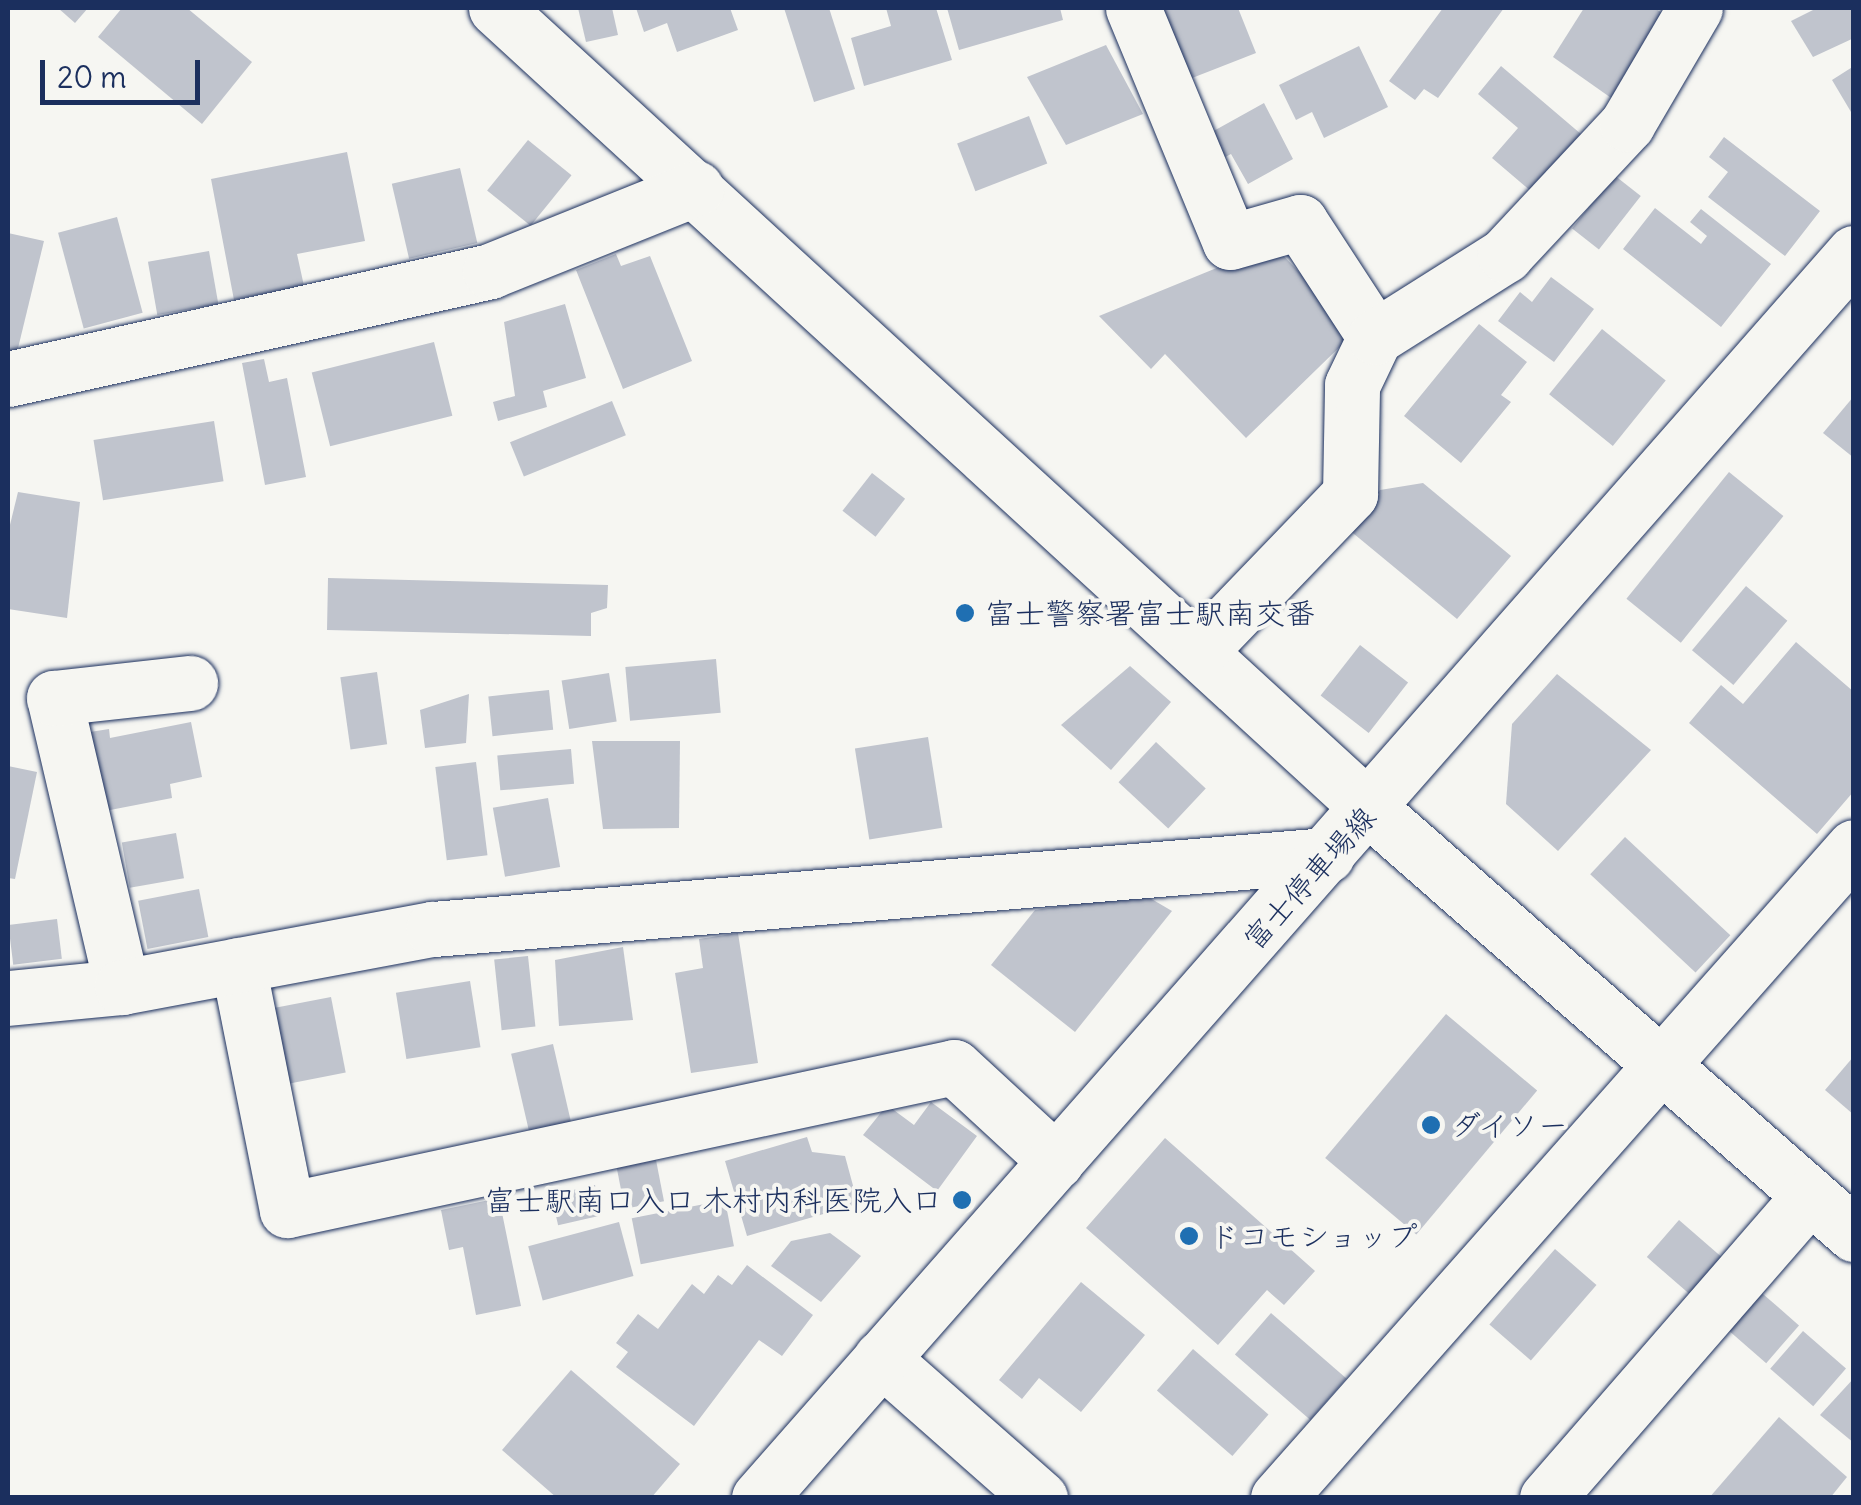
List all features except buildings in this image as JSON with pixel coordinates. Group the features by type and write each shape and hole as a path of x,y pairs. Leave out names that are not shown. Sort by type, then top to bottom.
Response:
{"street":[{"path":"496,8 1371,810 1660,1070 1854,1234"},
{"path":"1133,8 1230,242 1300,222 1375,336"},
{"path":"1199,651 1350,494 1352,385 1375,336 1505,256 1627,124 1695,8"},
{"path":"8,379 490,271 696,188"},
{"name":"富士停車場線","path":"758,1498 1371,810 1854,253"},
{"path":"122,987 54,698 190,683"},
{"path":"1278,1498 1854,847"},
{"path":"13,1010 434,928 1328,855"},
{"path":"238,965 287,1210 954,1067 1056,1161"},
{"path":"1547,1498 1809,1197"},
{"path":"881,1358 1040,1498"}],"place":[{"name":"富士警察署富士駅南交番","path":"965,613"},
{"name":"ダイソー","path":"1431,1125"},
{"name":"富士駅南口入口 木村内科医院入口","path":"962,1200"},
{"name":"ドコモショップ","path":"1189,1236"}]}
